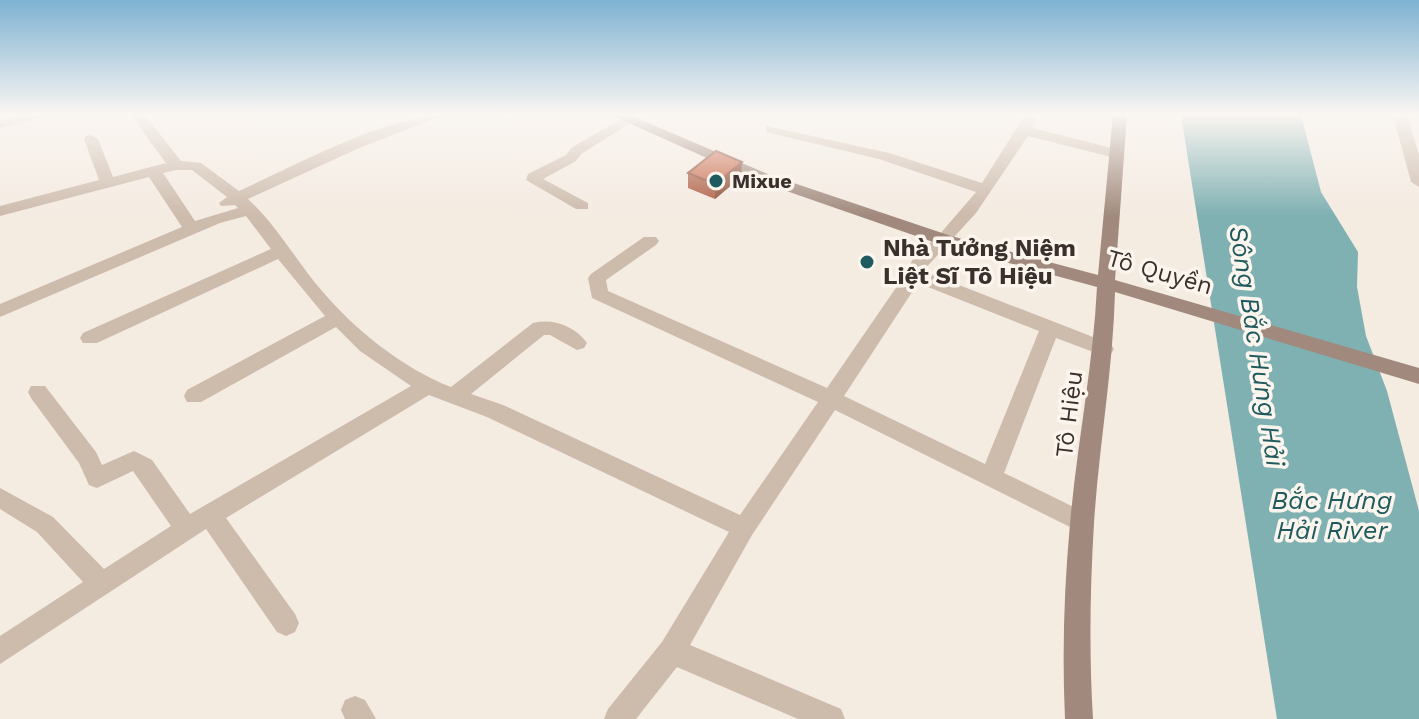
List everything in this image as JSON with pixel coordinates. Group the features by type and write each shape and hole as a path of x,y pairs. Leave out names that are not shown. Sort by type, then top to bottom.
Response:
{"main road":[{"name":"Tô Quyền","path":"695,149 764,178 945,240 1145,294 1419,376"},
{"name":"Tô Hiệu","path":"1079,719 1076,655 1082,522 1104,349 1116,149"}],"street":[{"path":"95,149 108,184"},
{"path":"164,149 176,165"},
{"path":"0,311 214,219 347,149"},
{"path":"579,149 571,158 534,177 582,206"},
{"path":"853,149 983,189"},
{"path":"618,719 672,651 744,528 911,280 912,274 930,249 945,240 1013,149"},
{"path":"1103,149 1115,153"},
{"path":"1410,149 1419,182"},
{"path":"0,211 176,165 196,166 207,171 242,204 317,298 337,318 367,346 427,386 495,411 744,528"},
{"path":"154,172 191,228"},
{"path":"650,241 597,278 599,294 829,398 1082,522"},
{"path":"90,338 282,251"},
{"path":"912,274 1104,349"},
{"path":"194,396 337,318"},
{"path":"454,396 540,328 554,328 577,343"},
{"path":"991,478 1050,328"},
{"path":"0,651 186,529 427,386"},
{"path":"38,392 88,458 97,478 134,460 144,467 186,529"},
{"path":"0,498 27,509 54,529 101,585"},
{"path":"210,515 286,623"},
{"path":"672,651 831,719"}],"water":[{"name":"Bắc Hưng Hải River","path":"1186,149 1310,149 1321,192 1358,252 1357,287 1366,336 1387,391 1419,511 1419,719 1277,719"}],"building":[{"path":"716,151 742,162 715,184 688,173"}],"place":[{"name":"Mixue","path":"716,181"},
{"name":"Nhà Tưởng Niệm Liệt Sĩ Tô Hiệu","path":"867,262"}],"water label":[{"name":"Sông Bắc Hưng Hải","path":"1257,346"}]}
